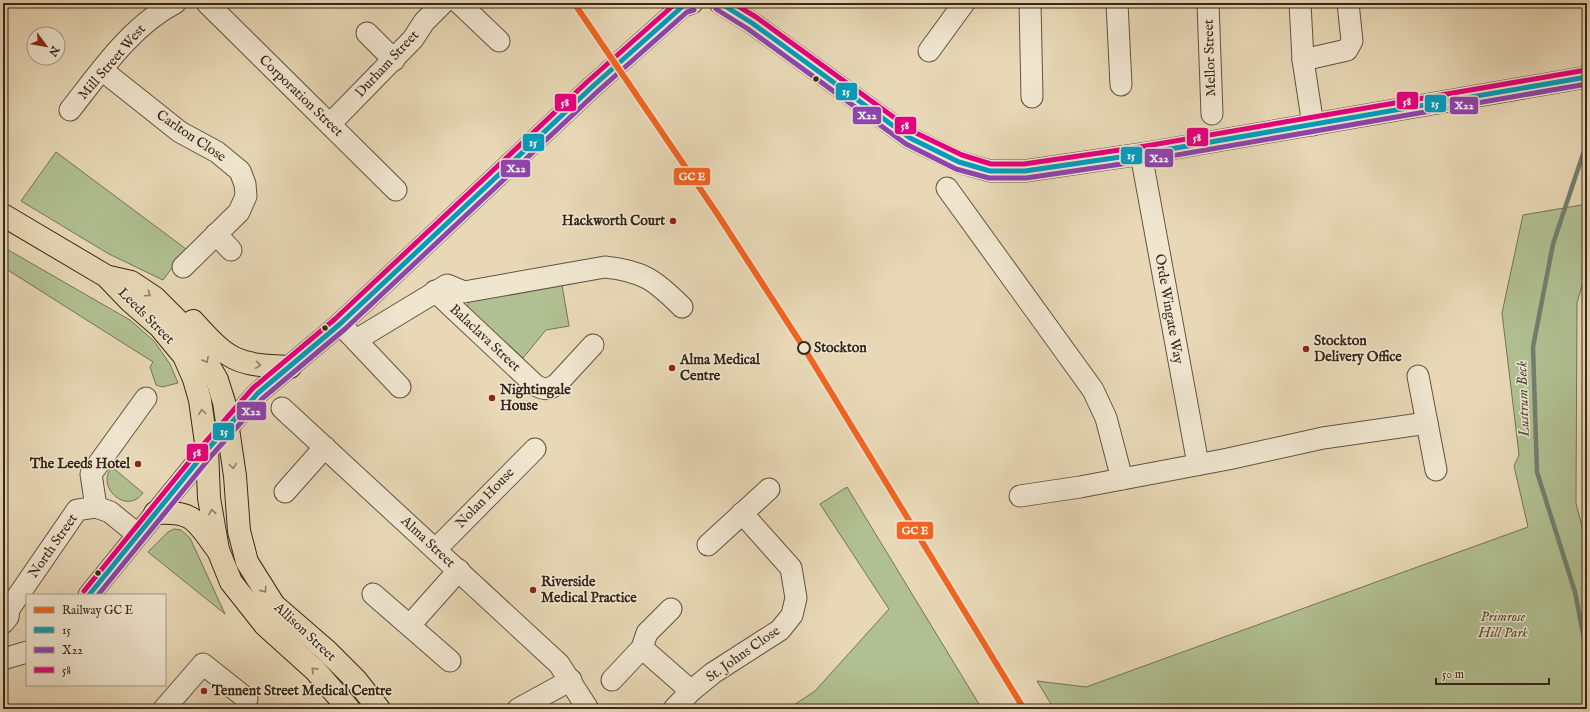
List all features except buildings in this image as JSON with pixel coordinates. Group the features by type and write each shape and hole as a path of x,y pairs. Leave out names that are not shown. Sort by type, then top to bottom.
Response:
{"main road":[{"name":"Leeds Street","path":"3,215 106,276 130,301 160,327 184,356 194,379 200,400 207,450"},
{"name":"Leeds Street","path":"106,276 131,282 165,307 194,342 217,380 224,402 228,428"},
{"path":"165,307 193,321 229,357 245,363 290,367"},
{"name":"Allison Street","path":"228,428 235,476 239,531 247,562 274,605 327,651 356,680 380,709"},
{"name":"Allison Street","path":"207,450 209,498 218,550 231,582 265,625 315,670 349,709"},
{"path":"155,513 176,512 187,516 202,528 218,550"}],"street":[{"name":"Mill Street West","path":"70,110 102,70 154,14 173,3"},
{"name":"Corporation Street","path":"207,3 396,190"},
{"name":"Durham Street","path":"330,124 394,60 413,39 424,22 443,3"},
{"path":"459,3 498,41"},
{"path":"90,594 207,450 258,393 340,324 592,87 683,6 692,3"},
{"path":"720,3 752,24 910,138 959,162 990,171 1025,171 1141,154 1578,79"},
{"path":"929,51 964,3"},
{"path":"1030,3 1032,97"},
{"path":"1117,3 1121,85"},
{"name":"Mellor Street","path":"1208,3 1212,114"},
{"path":"1300,3 1303,60 1313,124"},
{"path":"1303,60 1347,50 1351,46 1348,3"},
{"path":"367,33 394,60"},
{"name":"Carlton Close","path":"102,70 180,132 217,152 240,171 245,184 246,196 239,212 183,267"},
{"name":"Orde Wingate Way","path":"1141,154 1198,464"},
{"path":"947,188 1093,390 1106,418 1122,479"},
{"path":"216,234 231,250"},
{"path":"356,340 447,285 464,292 605,267 622,268 650,278 662,297 682,307"},
{"name":"Balaclava Street","path":"435,291 535,386 546,390 552,388 593,345"},
{"path":"340,324 400,387"},
{"path":"1418,376 1436,470"},
{"name":"North Street","path":"3,623 8,617 8,609 77,510 96,507 91,474 146,398"},
{"name":"Alma Street","path":"282,408 325,446 559,664 571,680 588,709"},
{"path":"1020,496 1122,479 1322,438 1427,423"},
{"path":"285,492 325,446"},
{"name":"Nolan House","path":"436,549 535,449"},
{"path":"708,545 770,489"},
{"path":"96,507 110,512 138,534"},
{"name":"St. Johns Close","path":"674,709 691,691 713,673 780,630 792,615 796,598 790,568 742,514"},
{"path":"410,625 459,570"},
{"path":"373,594 450,661"},
{"path":"612,680 642,648 647,633 671,609"},
{"path":"642,648 691,691"},
{"path":"3,659 26,652"},
{"path":"164,709 203,664 247,699"},
{"path":"518,709 571,680"}],"green space":[{"path":"56,152 186,249 163,280 109,254 21,201"},
{"name":"Primrose Hill Park","path":"1587,204 1587,268 1577,303 1576,503 1587,546 1587,709 1054,709 1037,681 1086,687 1528,527 1514,466 1519,455 1502,313 1523,215"},
{"path":"3,247 130,320 154,341 170,364 178,383 162,387 156,385 150,367 153,362 3,267"},
{"path":"561,279 569,326 546,330 523,358 467,308 470,298"},
{"path":"112,467 143,493 136,499 129,501 121,500 115,496 110,490 107,482 108,475"},
{"path":"847,487 982,709 788,709 815,691 889,609 820,504"},
{"path":"174,529 181,530 190,538 225,614 148,552 168,532"}],"waterway":[{"name":"Lustrum Beck","path":"1587,142 1553,244 1533,347 1537,472 1575,592 1587,654"}],"transit line":[{"path":"574,3 718,215 804,348 1024,709"},
{"name":"58","path":"84,591 202,446 253,388 335,319 587,82 676,3"},
{"name":"15","path":"90,594 207,450 258,393 340,324 592,87 683,6 692,3"},
{"name":"15","path":"720,3 752,23 910,138 959,162 990,171 1025,171 1141,154 1587,77"},
{"name":"58","path":"733,3 756,17 914,132 962,155 991,164 1024,164 1140,147 1586,70"},
{"name":"X22","path":"716,9 748,29 906,144 956,169 989,178 1026,178 1142,161 1587,84"},
{"name":"X22","path":"99,594 212,455 263,398 345,329 597,92 687,12 694,10"}],"place":[{"name":"Hackworth Court","path":"673,221"},
{"name":"Stockton","path":"804,348"},
{"name":"Stockton Delivery Office","path":"1306,349"},
{"name":"Alma Medical Centre","path":"672,368"},
{"name":"Nightingale House","path":"492,398"},
{"name":"The Leeds Hotel","path":"138,464"},
{"name":"Riverside Medical Practice","path":"533,590"},
{"name":"Tennent Street Medical Centre","path":"204,691"}]}
